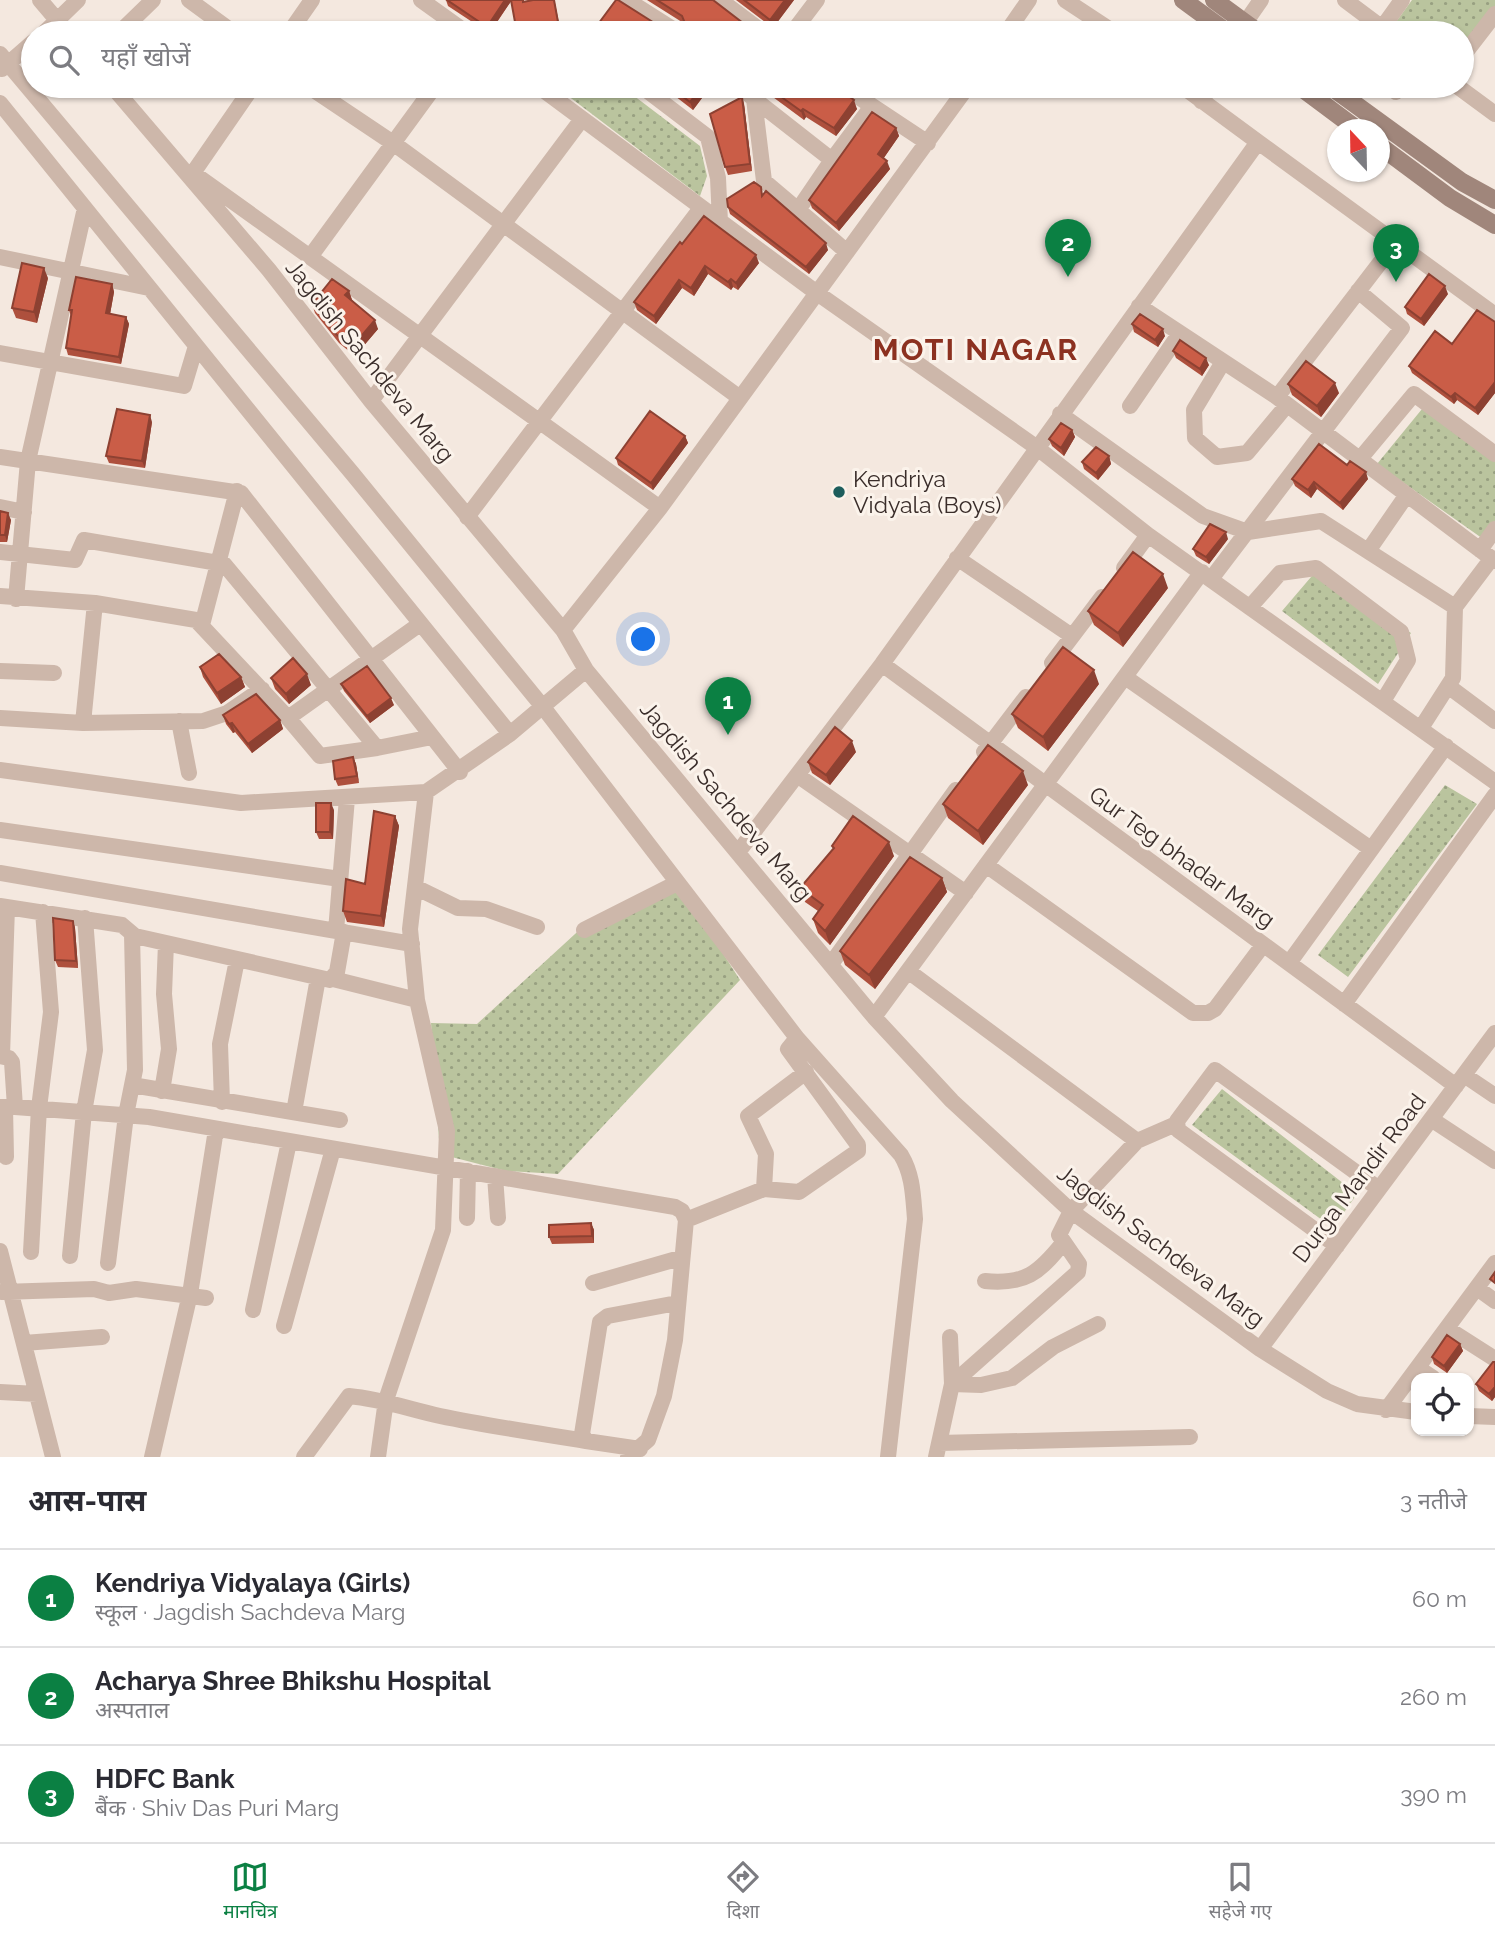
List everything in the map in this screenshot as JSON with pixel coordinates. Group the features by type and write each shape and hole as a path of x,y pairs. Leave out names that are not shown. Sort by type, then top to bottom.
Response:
{"main road":[{"path":"1183,0 1212,21"},
{"path":"1214,0 1242,21"},
{"path":"1314,98 1343,119"},
{"path":"1346,98 1462,182 1495,199"},
{"path":"1390,153 1450,198 1495,225"}],"street":[{"path":"40,0 58,21"},
{"path":"66,21 78,0"},
{"path":"131,21 153,0"},
{"path":"190,0 218,21"},
{"path":"297,21 312,0"},
{"path":"421,0 450,21"},
{"path":"626,0 660,21"},
{"path":"720,0 748,21"},
{"path":"801,21 817,0"},
{"path":"1014,21 1029,0"},
{"path":"1065,0 1097,21"},
{"path":"1254,21 1261,0"},
{"path":"1345,0 1372,21"},
{"path":"1390,21 1402,0"},
{"path":"1474,41 1495,14"},
{"path":"21,51 3,63 21,84"},
{"path":"1474,96 1493,107"},
{"path":"33,98 352,472 543,707 797,1038 901,1155 911,1176 915,1219 888,1457"},
{"name":"Jagdish Sachdeva Marg","path":"122,98 269,270 371,401 563,630 586,670 874,1017 952,1101 1071,1211 1260,1349 1327,1391 1357,1404 1411,1412"},
{"path":"192,173 245,98"},
{"path":"326,98 393,143 740,398"},
{"path":"310,257 426,98"},
{"path":"554,98 817,293 1036,447 1148,535 1495,782"},
{"path":"657,98 708,137 718,178 720,222"},
{"path":"860,98 928,143"},
{"path":"563,630 660,508 960,98"},
{"path":"1197,98 1495,315"},
{"path":"754,99 832,160"},
{"path":"754,99 764,181 847,252"},
{"path":"0,103 510,734"},
{"path":"797,210 872,106"},
{"path":"371,401 582,119"},
{"path":"738,851 882,664 1258,142"},
{"path":"172,158 660,508"},
{"path":"85,208 28,461 20,555 8,598 95,603 189,619 202,625 320,756 432,737"},
{"path":"467,517 701,208"},
{"path":"1223,362 1194,410 1195,438 1217,457 1247,453 1358,291 1396,242"},
{"path":"0,257 149,288"},
{"path":"874,1017 1125,677 1207,576 1248,532 1402,328 1358,291"},
{"path":"1139,306 1282,401 1489,556"},
{"path":"1130,406 1180,333"},
{"path":"0,353 184,386 196,345"},
{"path":"1359,460 1414,394 1495,454"},
{"path":"1060,414 1203,516 1248,532 1321,521 1455,607"},
{"path":"0,457 237,491 460,772"},
{"path":"202,625 221,563 237,491"},
{"path":"1368,551 1406,496"},
{"path":"0,507 24,512"},
{"path":"1421,728 1454,678 1455,607 1489,556 1495,529"},
{"path":"831,964 909,853 1148,535"},
{"path":"0,552 75,560 84,540 227,566 377,748"},
{"path":"957,558 1072,636"},
{"path":"1250,607 1280,573 1316,568 1401,632 1408,660 1383,701"},
{"path":"83,723 95,603"},
{"path":"288,718 420,624"},
{"name":"Gur Teg bhadar Marg","path":"882,664 1344,1004 1460,1081 1495,1096"},
{"path":"0,770 240,803 426,792 460,772 510,734 586,670"},
{"path":"0,671 54,673"},
{"path":"1125,677 1371,849"},
{"path":"1448,686 1495,721"},
{"path":"0,718 83,723 215,718 262,689"},
{"path":"179,721 188,773"},
{"path":"1289,963 1446,746"},
{"path":"797,775 966,892"},
{"path":"378,1457 386,1400 443,1230 447,1131 417,1000 412,944 415,887 426,792"},
{"path":"1344,1004 1495,794"},
{"path":"325,978 337,972 340,879 347,798"},
{"path":"0,830 340,879"},
{"path":"986,865 1193,1013 1208,1013 1215,1009 1263,944"},
{"path":"0,873 412,944"},
{"path":"584,930 677,883"},
{"path":"415,887 458,908 486,909 537,927"},
{"path":"6,1157 6,1107 12,1062 1,1056 3,907 121,925 132,934 166,943 417,1000"},
{"path":"31,1252 39,1108 51,1012 43,912"},
{"path":"70,1256 84,1112 95,1050 85,918"},
{"path":"108,1263 126,1115 135,1070 132,934"},
{"path":"162,1091 169,1049 164,994 166,943"},
{"path":"222,1102 220,1044 237,960"},
{"path":"908,971 1137,1141"},
{"path":"294,1112 325,978"},
{"name":"Durga Mandir Road","path":"1260,1349 1495,1033"},
{"path":"686,1220 764,1189 799,1192 858,1151 858,1145 788,1049 797,1038"},
{"path":"951,1384 1078,1272 1079,1264 1063,1243 1060,1229 1071,1211 1137,1141 1177,1124 1217,1069 1379,1189"},
{"path":"764,1189 766,1154 748,1116 806,1072"},
{"path":"132,1085 222,1102 340,1119"},
{"path":"6,1107 126,1115 220,1129 495,1175 675,1207 682,1211 686,1220 680,1258 675,1340 664,1396 648,1440 634,1453 586,1441 437,1415 386,1400 349,1396 304,1457"},
{"path":"1431,1119 1495,1161"},
{"path":"1177,1124 1178,1130 1337,1246"},
{"path":"152,1457 190,1294 215,1136 220,1129"},
{"path":"253,1310 289,1142"},
{"path":"284,1326 333,1149"},
{"path":"467,1218 468,1171"},
{"path":"495,1175 498,1218"},
{"path":"985,1281 1008,1284 1032,1276 1063,1243"},
{"path":"0,1251 5,1292 24,1343 54,1457"},
{"path":"593,1283 680,1258"},
{"path":"1386,1410 1495,1263"},
{"path":"1477,1288 1495,1301"},
{"path":"5,1292 94,1289 109,1293 136,1289 206,1298"},
{"path":"586,1441 582,1434 600,1322 608,1316 677,1303"},
{"path":"951,1384 981,1385 1012,1378 1053,1347 1098,1324"},
{"path":"1448,1329 1495,1359"},
{"path":"24,1343 102,1337"},
{"path":"950,1337 951,1384 938,1450 1190,1437"},
{"path":"1418,1368 1426,1373"},
{"path":"0,1392 37,1394"},
{"path":"1474,1406 1492,1417"},
{"path":"1474,1416 1492,1417"}],"green space":[{"path":"1412,0 1495,0 1495,25 1474,52 1474,21 1397,21"},
{"path":"571,98 637,98 700,146 707,176 700,196"},
{"path":"1422,409 1495,459 1495,527 1486,541 1377,464"},
{"path":"1317,570 1411,633 1378,684 1282,611"},
{"path":"1445,785 1477,804 1348,977 1318,955"},
{"path":"676,880 740,980 558,1174 506,1171 440,1154 431,1023 477,1024 587,923"},
{"path":"1222,1089 1357,1194 1333,1228 1192,1125"}],"building":[{"path":"447,0 505,0 491,21 478,21"},
{"path":"511,0 554,0 558,21 515,21"},
{"path":"618,0 651,21 600,21"},
{"path":"657,0 713,0 740,21 684,21 682,16"},
{"path":"744,0 785,0 770,20"},
{"path":"742,98 750,164 725,167 710,114"},
{"path":"783,98 854,100 834,128 803,109 801,111"},
{"path":"872,112 896,128 878,154 887,161 836,223 809,200"},
{"path":"754,182 761,187 762,196 766,191 826,243 806,267 728,207 727,199"},
{"path":"704,216 756,255 736,283 731,279 728,282 705,266 691,288 679,280 654,316 634,302 680,242 682,244"},
{"path":"22,263 44,268 34,312 12,308"},
{"path":"1429,274 1445,286 1421,319 1405,307"},
{"path":"76,277 112,284 106,313 126,317 119,357 66,348 72,310 69,310"},
{"path":"332,279 349,291 345,295 375,320 352,347 336,334 312,304"},
{"path":"1477,310 1495,322 1495,382 1475,408 1455,393 1451,397 1409,366 1435,331 1452,344"},
{"path":"1140,314 1163,329 1155,340 1132,324"},
{"path":"1180,340 1206,358 1200,369 1173,351"},
{"path":"1306,361 1335,383 1317,406 1288,384"},
{"path":"117,409 150,415 142,461 106,456"},
{"path":"650,411 685,436 651,483 616,458"},
{"path":"1061,423 1072,430 1061,448 1049,439"},
{"path":"1319,444 1347,465 1350,461 1366,472 1340,503 1314,482 1308,490 1292,479"},
{"path":"1096,447 1109,456 1096,473 1082,462"},
{"path":"0,511 8,513 5,535 0,535"},
{"path":"1210,524 1226,532 1206,557 1193,549"},
{"path":"1133,552 1163,574 1118,633 1088,611"},
{"path":"1063,647 1094,670 1043,737 1012,714"},
{"path":"219,654 241,677 217,693 200,667"},
{"path":"293,658 307,674 286,694 271,678"},
{"path":"367,666 391,698 367,716 341,684"},
{"path":"256,694 280,720 248,744 223,715"},
{"path":"835,727 852,741 826,775 808,762"},
{"path":"988,745 1023,771 978,831 943,804"},
{"path":"353,757 357,776 335,779 333,761"},
{"path":"316,803 331,803 330,832 316,832"},
{"path":"374,811 395,816 381,916 343,911 346,879 365,884"},
{"path":"853,816 889,842 825,931 813,919 823,905 800,888 834,848 832,846"},
{"path":"910,857 942,878 869,975 840,951"},
{"path":"53,918 73,921 76,961 55,960"},
{"path":"591,1223 592,1236 549,1237 549,1225"},
{"path":"1447,1335 1460,1344 1444,1366 1432,1357"},
{"path":"1493,1362 1495,1387 1489,1394 1476,1384"}],"place":[{"name":"Acharya Shree Bhikshu Hospital","path":"1068,277"},
{"name":"HDFC Bank","path":"1396,282"},
{"name":"Kendriya Vidyala (Boys)","path":"839,492"},
{"name":"Kendriya Vidyalaya (Girls)","path":"728,735"}],"district":[{"name":"MOTI NAGAR","path":"976,350"}]}
